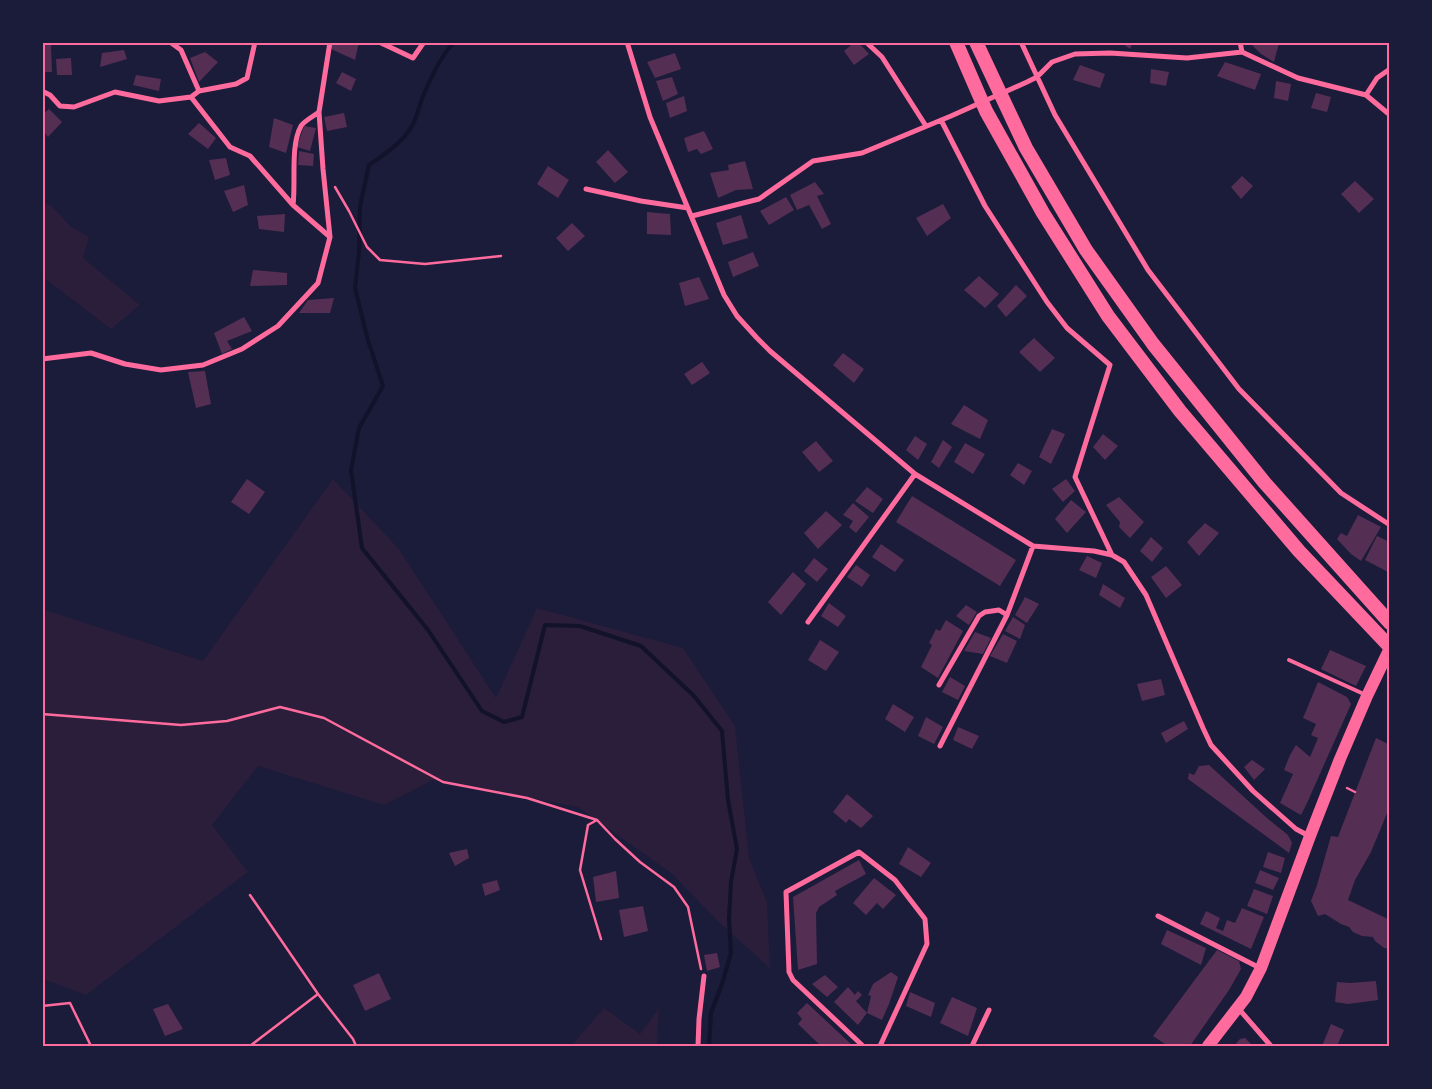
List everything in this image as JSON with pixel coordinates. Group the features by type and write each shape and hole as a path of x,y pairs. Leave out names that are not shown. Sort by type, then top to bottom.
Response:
{"highway":[{"path":"956,42 986,111 1043,213 1108,316 1180,410 1299,551 1390,648 1340,759 1261,968 1246,996 1208,1046"},
{"path":"976,42 1026,148 1086,250 1153,344 1264,482 1390,623"}],"street":[{"path":"170,42 181,50 199,91"},
{"path":"42,91 50,95 60,106 74,107 115,92 159,101 191,97 199,91 236,84 247,78 255,42"},
{"path":"42,359 91,353 124,364 161,370 203,366 242,349 278,326 318,283 330,237 319,112 330,42"},
{"path":"380,42 413,58 424,42"},
{"path":"627,42 650,117 724,294 737,316 770,351 916,474 1033,546 1094,551 1112,555 1124,562 1146,595 1211,745 1253,792 1296,829 1310,836"},
{"path":"866,42 882,57 926,126"},
{"path":"1021,42 1055,115 1148,270 1239,389 1341,493 1390,525"},
{"path":"1240,42 1242,52"},
{"path":"692,216 759,199 813,161 862,153 951,116 1037,76 1052,62 1075,54 1110,53 1187,58 1242,52 1298,78 1366,95 1390,115"},
{"path":"1366,95 1377,78 1390,69"},
{"path":"191,97 230,147 250,156 293,205 330,237"},
{"path":"293,205 295,148 301,125 319,112"},
{"path":"941,120 984,206 1048,302 1068,328 1110,364 1075,477 1112,555"},
{"path":"586,189 641,201 688,208"},
{"path":"808,622 916,474"},
{"path":"940,746 1007,615 1033,546"},
{"path":"939,685 979,616 985,612 999,610 1007,615"},
{"path":"863,1046 794,980 789,972 786,892 859,852 895,880 925,918 927,944 880,1046"},
{"path":"1158,916 1261,968"},
{"path":"698,1046 704,977"},
{"path":"1237,1008 1271,1046"},
{"path":"972,1046 989,1010"}],"lane":[{"path":"1288,660 1367,696"}],"path":[{"path":"323,169 349,211 367,247 380,260 425,264 501,256"},
{"path":"42,714 181,725 227,721 280,707 324,718 443,782 527,798 597,820 640,862 674,887 688,907 704,977"},
{"path":"1347,788 1355,792"},
{"path":"597,820 588,825 580,870 601,939"},
{"path":"250,896 318,994 353,1039 356,1046"},
{"path":"250,1046 318,994"},
{"path":"42,1006 70,1002 91,1046"}],"shaded area":[{"path":"43,204 51,205 70,226 89,237 83,258 140,305 111,329 43,277"},
{"path":"333,479 399,549 496,698 537,608 683,648 735,726 749,858 767,902 770,968 722,925 671,873 578,807 433,780 384,805 258,766 212,825 248,872 86,995 43,979 42,609 203,661"},
{"path":"604,1008 640,1034 659,1008 657,1046 571,1046"}],"building":[{"path":"333,42 359,42 355,60 331,49"},
{"path":"855,42 858,42 869,54 854,65 844,51"},
{"path":"1120,42 1133,42 1130,49"},
{"path":"1254,42 1279,43 1274,62 1261,54 1253,46"},
{"path":"51,44 52,72 42,72 42,45"},
{"path":"124,50 127,59 100,67 102,53"},
{"path":"205,52 218,62 199,82 190,58"},
{"path":"675,53 681,69 655,78 647,62"},
{"path":"71,58 72,75 57,75 56,59"},
{"path":"1225,62 1261,74 1255,90 1217,76"},
{"path":"1080,65 1105,74 1100,88 1073,80"},
{"path":"1151,69 1169,72 1166,86 1150,83"},
{"path":"342,72 356,79 351,91 336,83"},
{"path":"136,75 161,79 159,91 133,85"},
{"path":"672,77 678,94 663,101 656,81"},
{"path":"1276,81 1291,84 1288,101 1274,98"},
{"path":"1316,93 1331,97 1327,112 1311,108"},
{"path":"684,96 687,111 670,118 666,103"},
{"path":"49,109 62,122 48,137 42,130 42,115"},
{"path":"344,113 347,127 327,131 324,117"},
{"path":"274,118 293,125 286,153 269,147"},
{"path":"199,123 216,138 208,149 188,134"},
{"path":"304,126 316,128 310,151 297,147"},
{"path":"704,131 713,149 701,154 697,149 688,152 684,138"},
{"path":"608,150 628,172 615,183 596,162"},
{"path":"299,151 314,154 313,166 298,165"},
{"path":"226,158 230,175 215,180 209,160"},
{"path":"745,161 753,189 736,190 718,198 710,173 729,170 728,165"},
{"path":"548,166 569,180 558,198 537,184"},
{"path":"1242,176 1253,186 1241,199 1231,187"},
{"path":"1355,181 1374,199 1359,213 1341,194"},
{"path":"815,182 824,194 817,196 831,224 822,229 809,205 797,210 790,195"},
{"path":"244,185 248,205 233,212 224,191"},
{"path":"786,197 794,210 769,225 760,211"},
{"path":"943,204 951,218 927,236 916,218"},
{"path":"647,212 670,214 671,235 647,234"},
{"path":"285,214 284,232 259,229 257,216"},
{"path":"741,215 748,238 723,245 716,223"},
{"path":"572,223 585,236 568,251 556,238"},
{"path":"753,252 759,266 733,277 728,262"},
{"path":"253,270 287,273 287,285 250,286"},
{"path":"979,276 999,294 985,308 964,290"},
{"path":"699,277 709,299 685,306 679,283"},
{"path":"1016,285 1027,296 1006,317 997,306"},
{"path":"334,298 330,313 299,313 308,300"},
{"path":"244,317 252,331 227,341 232,349 222,354 214,333"},
{"path":"1034,338 1055,358 1040,372 1019,352"},
{"path":"843,353 864,369 854,383 833,365"},
{"path":"702,362 710,373 692,385 684,374"},
{"path":"205,371 211,404 196,408 188,372"},
{"path":"964,405 988,420 980,439 951,424"},
{"path":"1052,429 1065,434 1051,464 1039,457"},
{"path":"1103,434 1118,446 1105,460 1093,447"},
{"path":"915,436 927,444 918,460 906,450"},
{"path":"943,440 952,447 939,468 931,462"},
{"path":"816,441 833,461 819,472 802,452"},
{"path":"965,443 985,454 973,474 954,462"},
{"path":"1018,463 1032,471 1024,485 1010,475"},
{"path":"247,479 265,492 249,514 231,502"},
{"path":"1066,479 1075,491 1063,502 1052,489"},
{"path":"867,487 883,499 873,513 855,501"},
{"path":"912,496 1016,560 1000,586 896,522"},
{"path":"1119,497 1144,522 1130,538 1119,527 1120,522 1106,505"},
{"path":"1071,500 1086,512 1067,533 1055,519"},
{"path":"853,503 869,517 856,533 849,527 853,521 843,515"},
{"path":"826,511 842,525 818,549 804,533"},
{"path":"1358,515 1381,527 1361,561 1351,554 1337,539 1341,533 1347,536"},
{"path":"1205,523 1219,533 1199,556 1187,542"},
{"path":"1377,536 1390,542 1390,573 1365,560"},
{"path":"1151,537 1163,548 1152,562 1140,551"},
{"path":"881,544 904,560 895,572 872,557"},
{"path":"1087,556 1102,563 1096,578 1079,570"},
{"path":"814,558 828,569 817,582 804,571"},
{"path":"856,565 870,575 862,587 847,577"},
{"path":"1166,566 1182,585 1166,598 1151,577"},
{"path":"793,572 806,584 781,615 768,602"},
{"path":"1103,584 1125,598 1120,608 1099,595"},
{"path":"1025,597 1039,604 1027,623 1015,615"},
{"path":"829,603 846,616 838,627 821,616"},
{"path":"966,605 977,612 969,625 956,616"},
{"path":"1013,617 1025,625 1020,639 1005,631"},
{"path":"946,620 963,631 938,678 921,667 932,645 929,643 936,629 940,631"},
{"path":"975,632 991,638 983,654 964,651"},
{"path":"1003,634 1017,641 1007,663 990,656"},
{"path":"820,640 839,652 826,671 808,660"},
{"path":"1330,650 1366,666 1356,686 1321,669"},
{"path":"950,677 965,686 958,700 942,692"},
{"path":"1161,679 1165,695 1142,701 1137,684"},
{"path":"1318,682 1347,697 1351,704 1301,815 1280,803 1293,774 1284,770 1296,745 1310,757 1318,738 1311,735 1316,724 1303,718"},
{"path":"893,704 914,717 905,732 885,719"},
{"path":"926,717 943,727 934,744 918,736"},
{"path":"1184,721 1188,729 1166,743 1161,733"},
{"path":"958,727 979,736 972,749 953,740"},
{"path":"1376,738 1390,745 1390,806 1371,852 1355,880 1348,900 1390,920 1390,949 1384,948 1373,937 1362,936 1353,932 1349,927 1325,914 1318,916 1311,901 1331,836 1338,837"},
{"path":"1252,760 1265,769 1254,780 1244,767"},
{"path":"1209,765 1288,835 1292,843 1289,853 1188,779 1189,773 1194,775 1199,766"},
{"path":"847,794 873,816 861,828 849,819 846,823 833,812"},
{"path":"908,847 931,863 921,877 899,864"},
{"path":"467,849 469,858 455,866 449,853"},
{"path":"1268,852 1285,858 1281,873 1263,867"},
{"path":"859,860 866,874 835,891 837,895 819,907 816,913 817,964 798,970 793,897"},
{"path":"1260,870 1279,878 1273,890 1255,883"},
{"path":"616,871 619,898 596,902 593,877"},
{"path":"874,878 896,895 883,909 877,903 866,915 853,903"},
{"path":"497,880 500,890 485,896 482,884"},
{"path":"1254,889 1273,896 1267,914 1247,906"},
{"path":"643,906 648,931 624,937 619,910"},
{"path":"1242,908 1264,917 1251,949 1200,924 1206,911 1220,918 1216,928 1223,931 1227,920 1235,923"},
{"path":"1167,930 1206,948 1201,965 1161,944"},
{"path":"1217,950 1239,961 1241,969 1229,990 1190,1046 1168,1046 1153,1036"},
{"path":"717,953 720,967 707,971 704,955"},
{"path":"891,972 898,977 882,1020 867,1013 871,996 868,995 873,984"},
{"path":"379,973 391,999 365,1011 353,985"},
{"path":"825,975 838,987 827,997 812,984"},
{"path":"1376,981 1378,1000 1348,1004 1335,1002 1337,982"},
{"path":"848,987 855,995 858,991 862,995 856,1001 867,1013 858,1025 834,1002"},
{"path":"910,992 935,1003 931,1017 906,1006"},
{"path":"952,997 977,1008 968,1036 940,1023"},
{"path":"807,1003 853,1046 821,1046 798,1024 802,1019 797,1013"},
{"path":"168,1004 183,1029 165,1036 153,1009"},
{"path":"1331,1024 1344,1030 1337,1046 1322,1046"},
{"path":"1245,1038 1253,1046 1234,1046 1240,1039"}],"waterway":[{"path":"455,42 441,60 433,75 423,96 414,123 408,132 393,148 369,165 360,206 359,252 355,288 367,337 383,386 359,428 351,470 362,548 428,630 482,711 504,722 522,717 545,625 580,626 641,646 694,696 722,731 728,800 737,849 731,882 729,919 731,953 711,1013 709,1046"}]}
